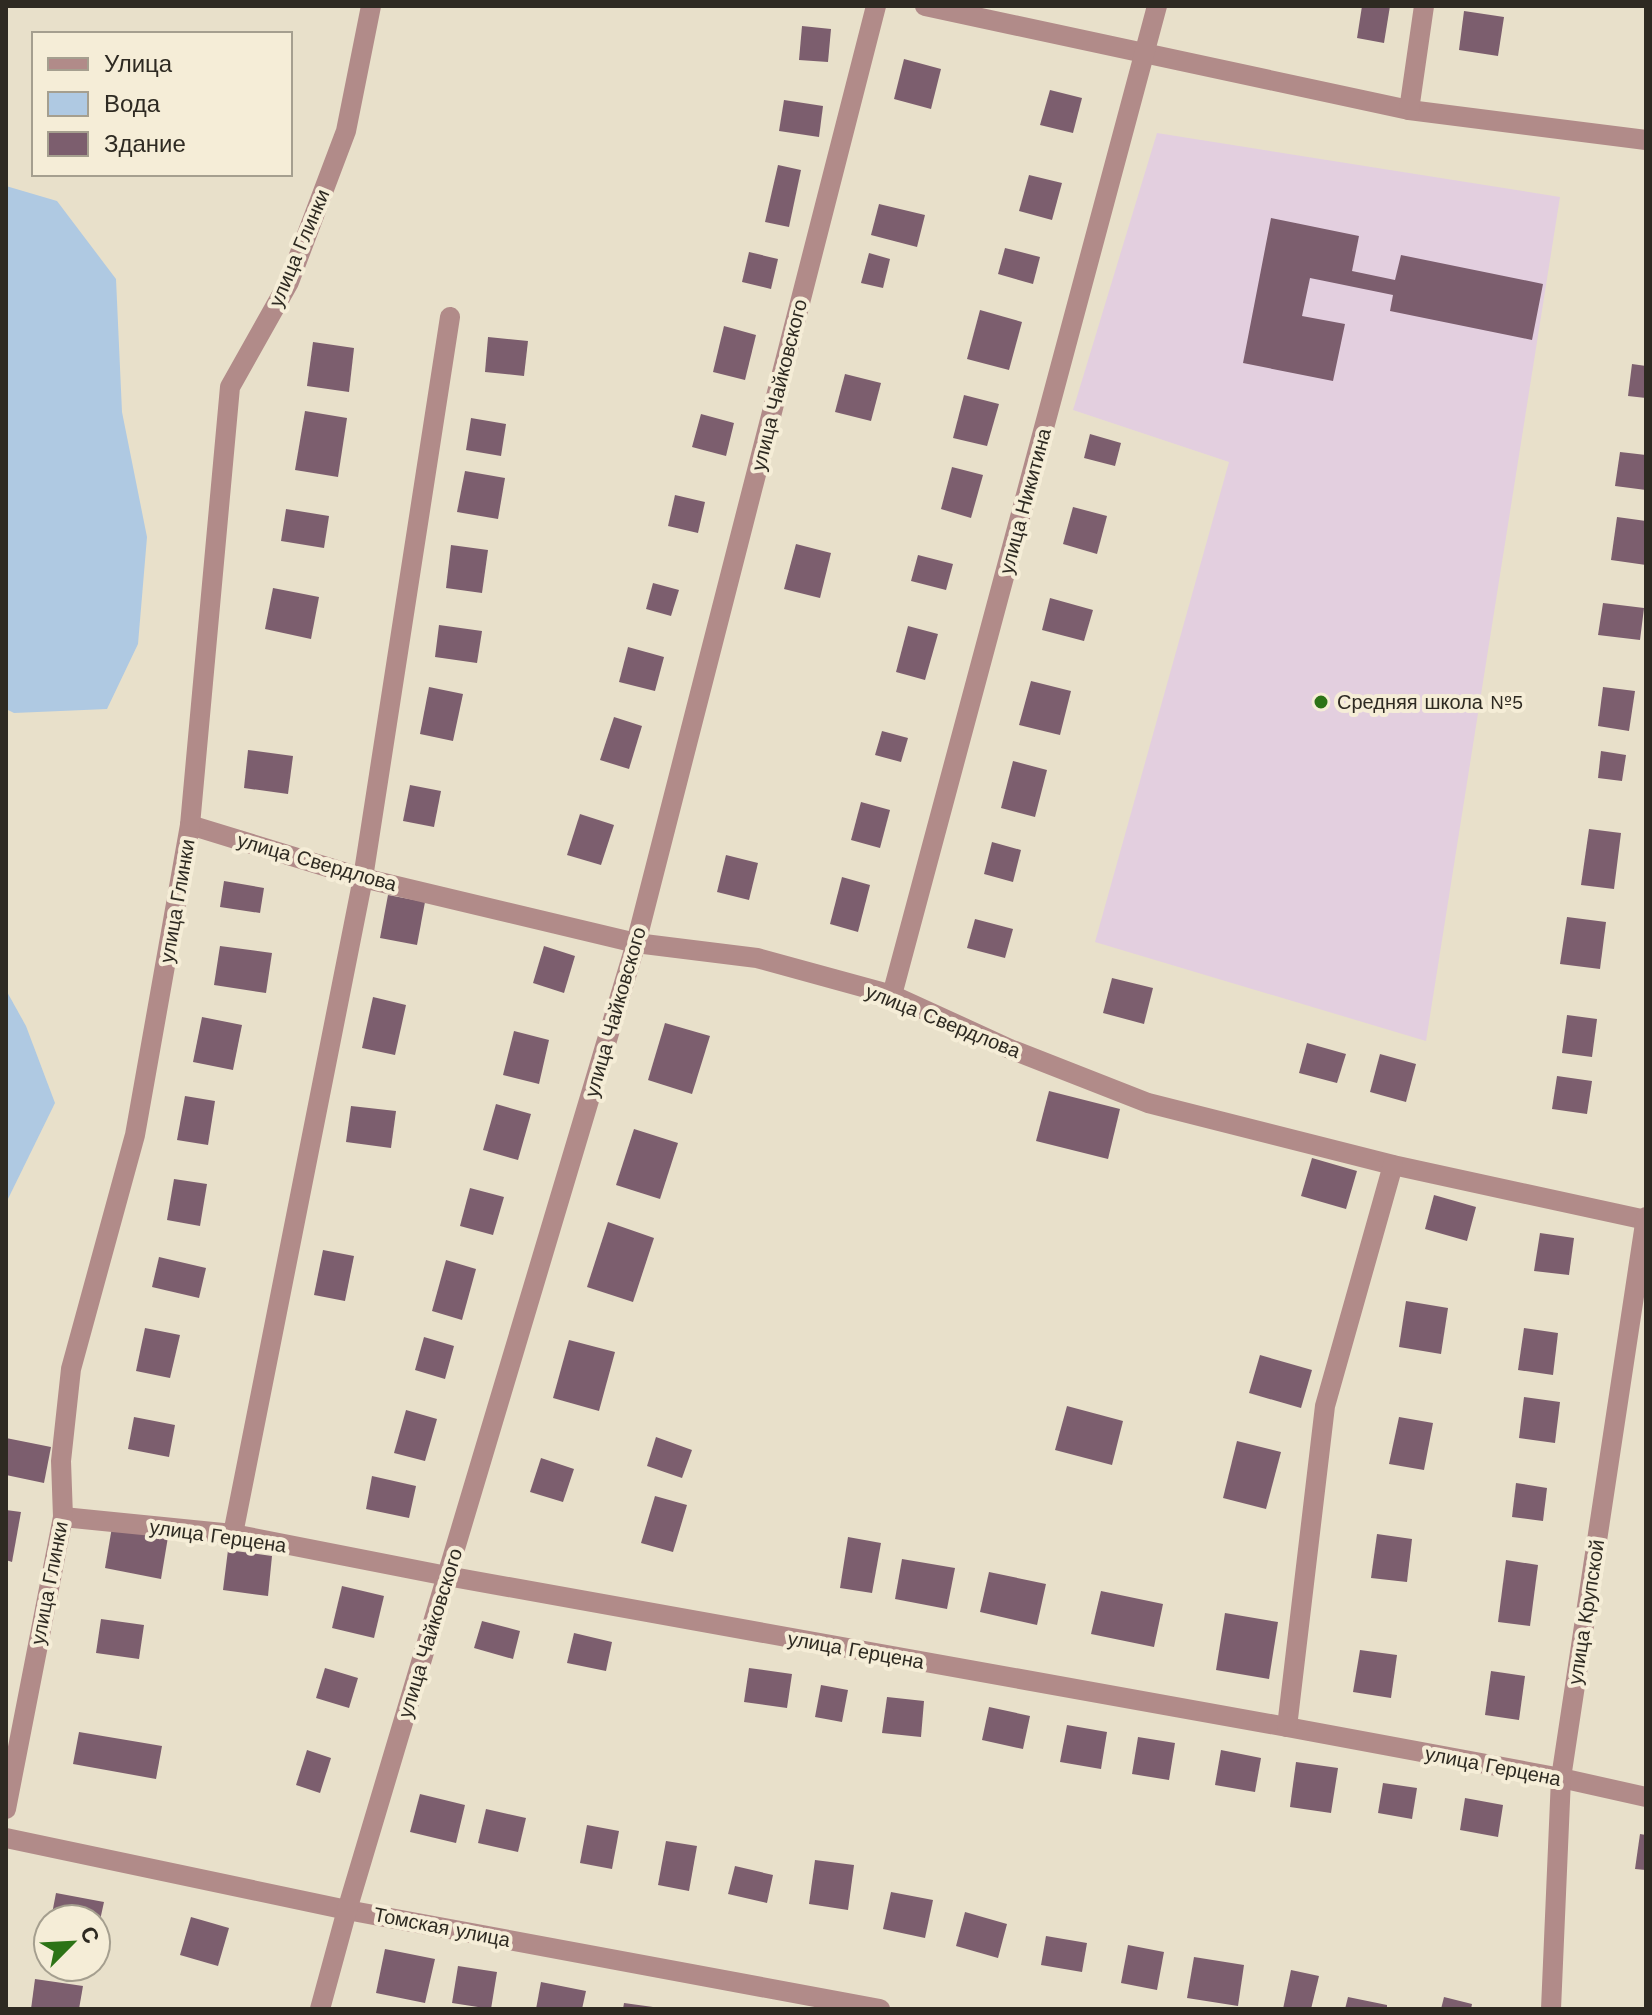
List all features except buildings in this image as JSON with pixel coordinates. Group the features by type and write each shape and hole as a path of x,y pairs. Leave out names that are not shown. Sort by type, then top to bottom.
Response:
{"street":[{"name":"улица Глинки","path":"6,1809 63,1517 61,1461 71,1369 135,1135 190,825 230,387 289,282 346,131 371,6"},
{"name":"улица Чайковского","path":"320,2009 636,943 876,6"},
{"path":"925,6 1409,110 1646,140"},
{"name":"улица Никитина","path":"892,995 1157,6"},
{"path":"1409,110 1424,6"},
{"path":"233,1534 363,878 450,317"},
{"name":"улица Свердлова","path":"190,825 363,878 636,943 757,958 892,995 1010,1049 1148,1103 1393,1165 1646,1219"},
{"path":"1287,1727 1325,1406 1393,1165"},
{"name":"улица Крупской","path":"1551,2009 1561,1778 1646,1219"},
{"name":"улица Герцена","path":"63,1517 233,1534 447,1576 1287,1727 1646,1797"},
{"name":"Томская улица","path":"6,1838 347,1910 880,2009"}],"shaded area":[{"name":"Средняя школа №5","path":"1157,133 1560,197 1426,1041 1095,942 1229,462 1073,410"}],"water":[{"path":"6,186 57,201 116,279 122,412 147,537 138,644 107,709 14,713 6,709"},
{"path":"6,990 26,1026 55,1103 6,1203"}],"place":[{"name":"Средняя школа №5","path":"1321,702"}]}
